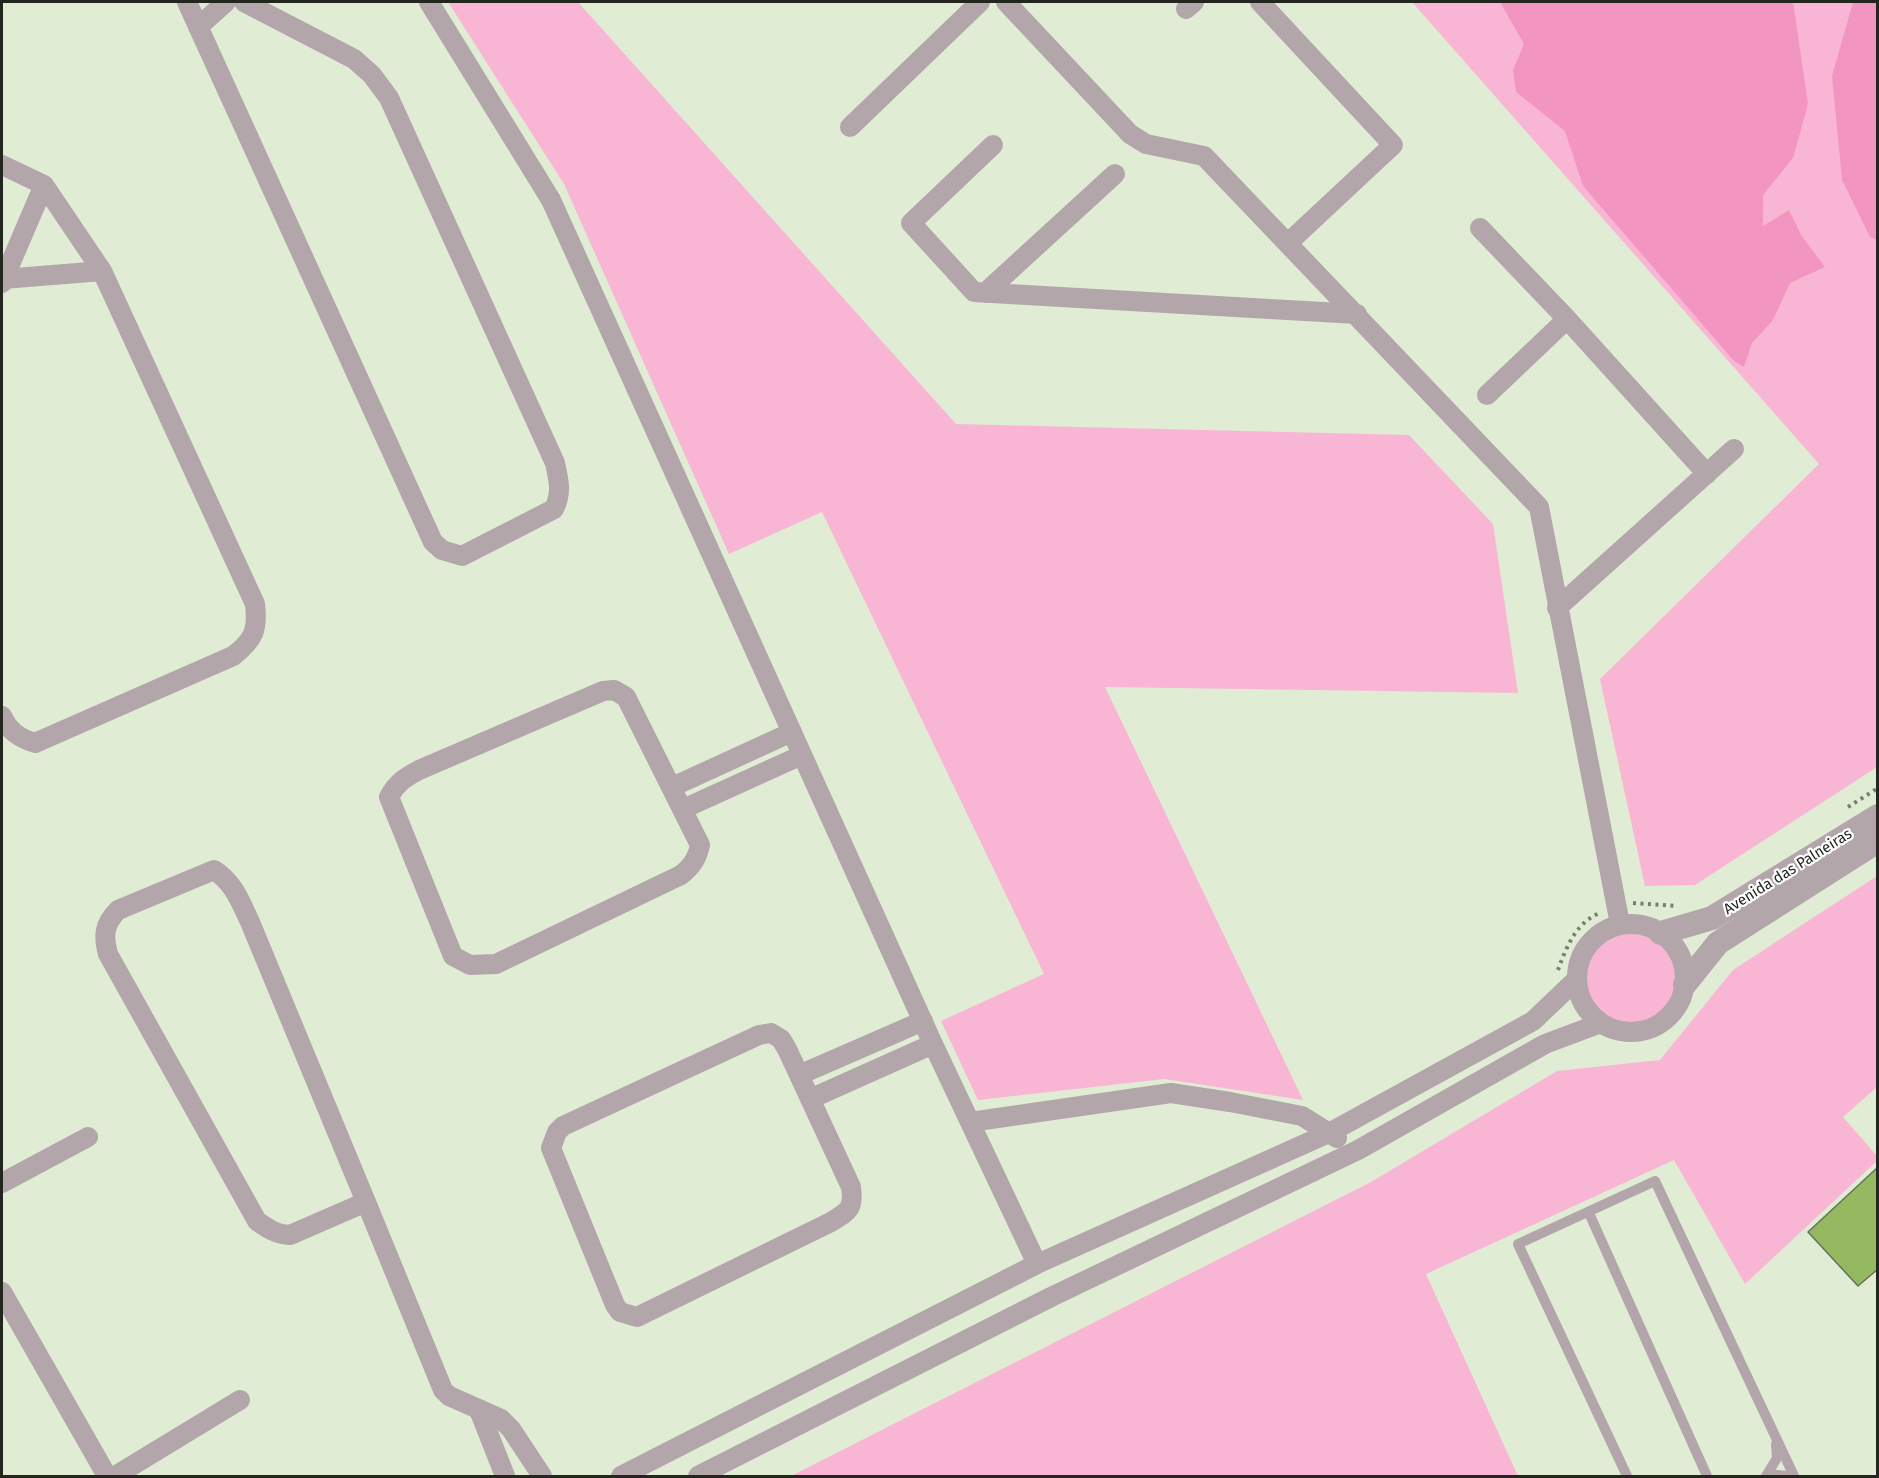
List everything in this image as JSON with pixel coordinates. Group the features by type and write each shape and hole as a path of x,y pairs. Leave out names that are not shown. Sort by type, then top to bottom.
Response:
{"street":[{"path":"187,2 433,542 442,550 462,556 554,509 560,497 560,482 555,463 389,98 372,75 354,59 244,2"},
{"path":"198,27 226,2"},
{"path":"429,2 551,200 933,1044 1037,1264"},
{"path":"850,127 980,2"},
{"path":"1006,2 1130,134 1146,144 1204,156 1539,507 1619,915"},
{"path":"1260,2 1393,145 1288,243"},
{"path":"993,145 911,223 974,292 1357,314"},
{"path":"2,165 44,185 102,271 255,604 257,623 247,646 232,656 35,743 24,740 12,732 2,716"},
{"path":"985,293 1115,174"},
{"path":"44,185 2,281 102,271"},
{"path":"1480,228 1567,319 1707,474"},
{"path":"1487,395 1567,319"},
{"path":"1557,608 1734,449"},
{"path":"614,690 626,697 672,787 700,845 698,855 691,867 681,875 496,964 470,965 453,956 389,797 402,779 419,770 603,691 614,690"},
{"path":"672,787 792,732"},
{"path":"682,809 802,755"},
{"name":"Avenida das Palneiras","path":"1661,933 1712,918 1878,816"},
{"name":"Avenida das Palneiras","path":"1685,984 1718,943 1878,841"},
{"path":"366,1202 290,1235 268,1230 257,1221 108,954 103,938 108,920 118,910 214,870 225,877 235,890 250,922 366,1202 443,1390 449,1396 501,1419 511,1429 542,1476"},
{"path":"1619,915 1661,933 1680,955 1684,969 1685,984 1677,1006 1661,1023 1631,1032 1601,1023 1588,1011 1580,996 1577,979 1578,964 1585,949 1619,915"},
{"path":"621,1476 1037,1264 1329,1133 1533,1021 1577,979"},
{"path":"799,1075 923,1021"},
{"path":"698,1476 1050,1297 1358,1150 1545,1044 1601,1023"},
{"path":"771,1034 781,1039 799,1075 851,1187 853,1201 849,1209 831,1222 637,1317 620,1312 615,1305 551,1148 557,1132 563,1126 759,1035 771,1034"},
{"path":"810,1099 933,1044"},
{"path":"970,1122 1172,1094 1302,1116 1358,1150"},
{"path":"2,1184 88,1137"},
{"path":"2,1292 107,1476"},
{"path":"115,1476 240,1400"},
{"path":"479,1410 505,1476"}],"lane":[{"path":"1627,1476 1518,1244 1654,1181 1775,1441 1794,1476"},
{"path":"1589,1213 1707,1476"},
{"path":"1775,1441 1777,1458 1767,1475 1787,1476"}],"path":[{"path":"1838,814 1878,788"},
{"path":"1557,974 1569,940 1594,915 1619,915 1632,903 1674,906 1683,904"}],"shaded area":[{"path":"448,2 578,2 956,424 1409,435 1493,524 1518,693 1105,687 1303,1100 1164,1079 978,1100 941,1021 1044,974 822,512 729,554 564,184"},
{"path":"1412,2 1877,2 1877,767 1695,885 1645,886 1600,679 1819,464"},
{"path":"1500,2 1793,2 1808,104 1793,158 1763,195 1763,226 1789,210 1801,235 1825,267 1790,283 1773,320 1752,343 1744,367 1734,361 1583,186 1565,131 1516,92 1513,70 1524,44"},
{"path":"1853,2 1877,2 1877,240 1870,237 1842,180 1832,76"},
{"path":"1877,876 1877,1087 1843,1117 1877,1156 1877,1161 1745,1284 1674,1160 1426,1274 1518,1476 791,1476 1371,1182 1557,1071 1660,1060 1733,970"},
{"path":"1631,933 1648,936 1663,946 1673,961 1676,978 1673,995 1663,1010 1648,1020 1631,1023 1614,1020 1599,1010 1589,995 1586,978 1589,961 1599,946 1614,936"}],"building":[{"path":"1878,1167 1878,1269 1858,1286 1808,1232"}]}
